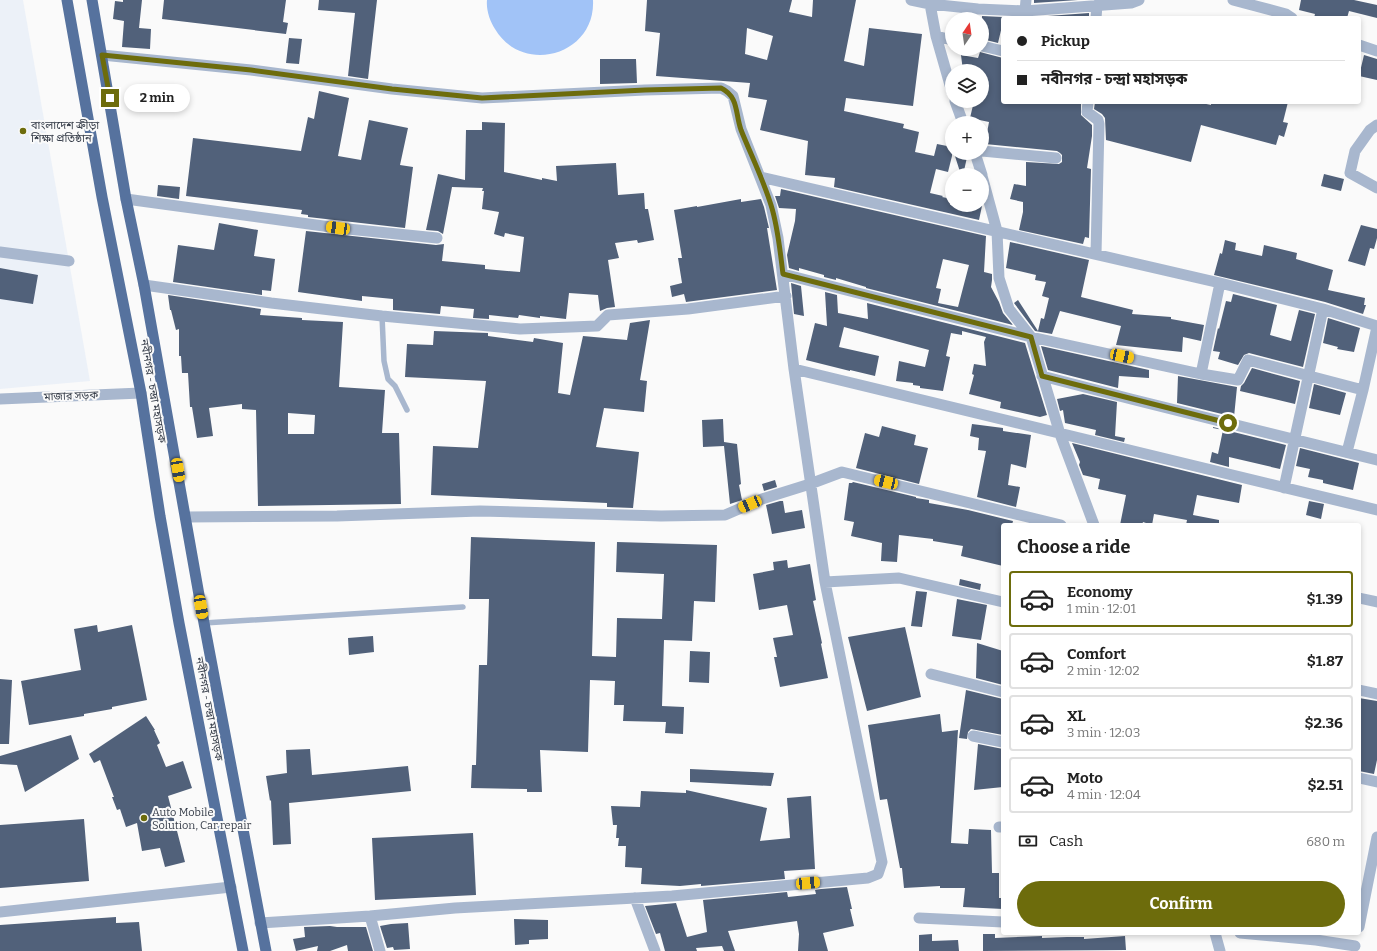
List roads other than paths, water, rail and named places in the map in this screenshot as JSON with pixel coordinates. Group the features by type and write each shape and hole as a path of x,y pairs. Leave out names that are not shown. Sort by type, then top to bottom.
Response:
{"highway":[{"name":"নবীনগর - চন্দ্রা মহাসড়ক","path":"67,0 102,197 141,393 160,516 179,623 243,951"},
{"name":"নবীনগর - চন্দ্রা মহাসড়ক","path":"92,0 126,199 144,285 204,623 266,951"}],"street":[{"path":"911,0 930,4 978,9 1026,6 1097,5 1131,3 1139,0"},
{"path":"1233,0 1289,16"},
{"path":"930,4 936,36 945,68"},
{"path":"1096,16 1097,5"},
{"path":"936,36 945,38"},
{"path":"1361,46 1377,51"},
{"path":"989,48 1001,51"},
{"path":"102,55 251,70 392,89 482,98 721,88 733,96 741,129 771,205 778,238 794,369 825,582 882,862 878,874 868,878 635,898 455,908 370,916 260,923"},
{"path":"1088,104 1087,112 1098,120 1099,124 1096,254"},
{"path":"1377,125 1370,130 1355,150 1350,173 1377,188"},
{"path":"989,153 1056,158"},
{"path":"760,177 1220,283 1323,309 1377,327 1347,452"},
{"path":"126,199 338,228 437,238"},
{"path":"989,201 997,231 999,278 1003,291 1009,309 1031,337 1060,434 1093,523"},
{"path":"0,252 69,261"},
{"path":"783,274 1031,337 1201,374 1238,380 1248,360 1363,390"},
{"path":"1201,374 1220,283"},
{"path":"144,285 271,303 382,316 520,329 597,326 608,315 688,309 786,296"},
{"path":"1284,488 1323,309"},
{"path":"794,369 1377,510"},
{"path":"1042,376 1377,460"},
{"name":"মাজার সড়ক","path":"0,399 141,393"},
{"path":"186,516 337,516 480,511 661,516 725,515 762,499 842,472 1053,523"},
{"path":"825,582 899,578 1001,602"},
{"path":"1361,598 1377,602"},
{"path":"931,674 1001,692"},
{"path":"1361,690 1377,694"},
{"path":"973,736 1001,742"},
{"path":"1361,778 1377,782"},
{"path":"1361,917 1377,837"},
{"path":"1361,868 1370,870"},
{"path":"0,912 230,887"},
{"path":"635,898 655,951"},
{"path":"370,916 380,951"},
{"path":"919,918 1001,922"},
{"path":"1216,935 1220,951"},
{"path":"1262,935 1316,940 1354,948 1357,935"}],"lane":[{"path":"382,316 384,361 388,379 395,386 406,410"},
{"path":"204,623 463,606"}],"water":[{"path":"487,0 593,0 591,19 583,34 571,46 556,53 539,55 523,52 507,44 495,29 488,11"}],"place":[{"name":"বাংলাদেশ ক্রীড়া শিক্ষা প্রতিষ্ঠান","path":"23,131"},
{"name":"Auto Mobile Solution, Car repair","path":"144,818"}]}
